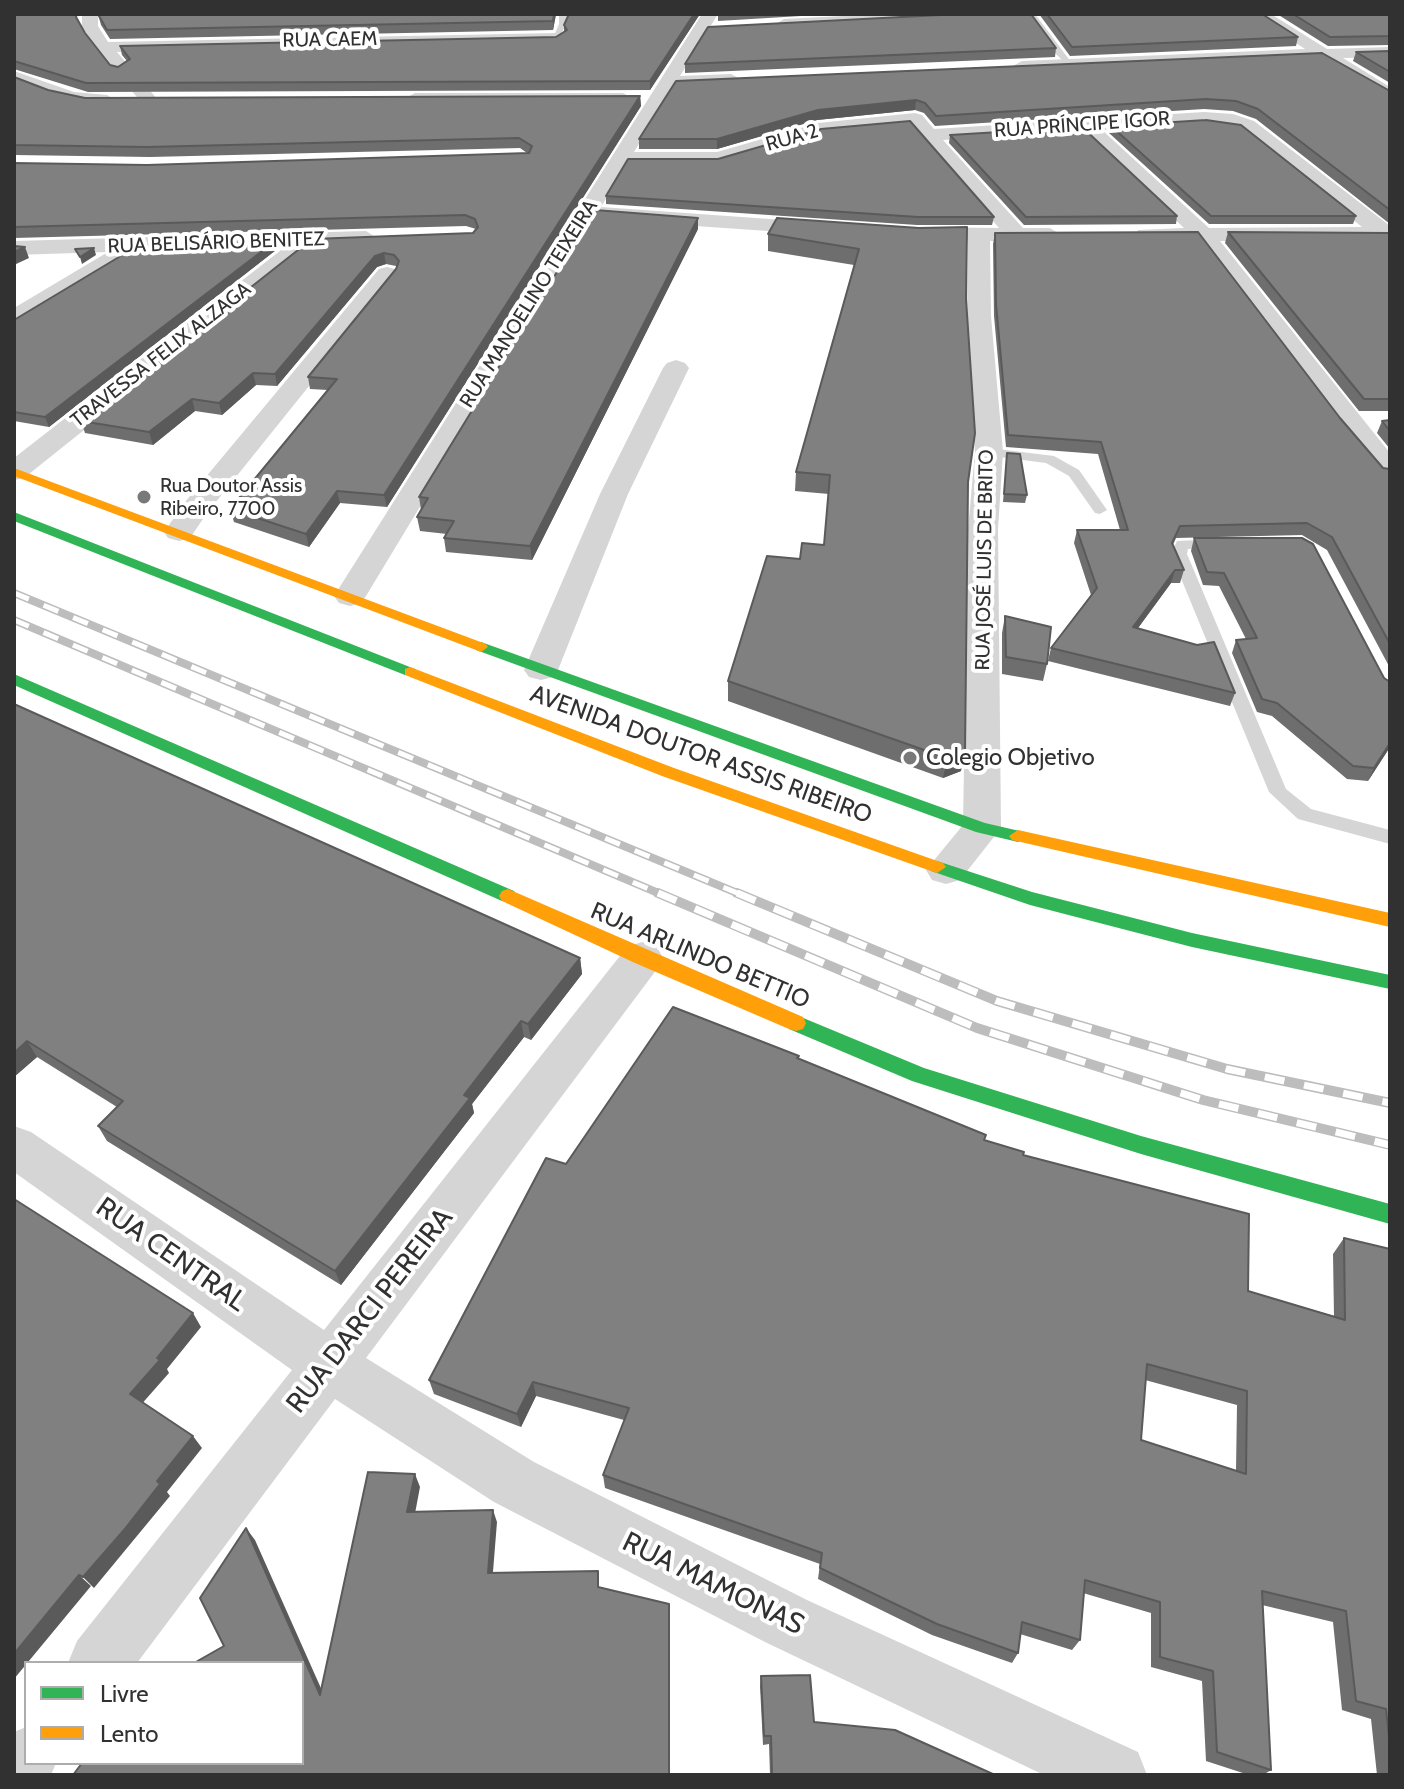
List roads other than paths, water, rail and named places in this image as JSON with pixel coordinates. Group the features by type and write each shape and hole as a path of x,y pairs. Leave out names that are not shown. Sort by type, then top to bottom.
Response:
{"main road":[{"name":"AVENIDA DOUTOR ASSIS RIBEIRO","path":"14,472 541,670 982,828 1390,920"},
{"name":"AVENIDA DOUTOR ASSIS RIBEIRO","path":"14,516 121,561 668,772 946,870 1030,898 1192,940 1390,982"},
{"name":"RUA ARLINDO BETTIO","path":"14,679 409,851 642,958 919,1075 1141,1145 1390,1214"}],"street":[{"path":"14,76 58,93 88,100 150,96 103,47 90,26 90,14"},
{"path":"773,24 859,16 972,14"},
{"path":"1260,14 1390,95"},
{"name":"RUA MANOELINO TEIXEIRA","path":"350,596 661,90 708,24"},
{"name":"RUA CAEM","path":"103,47 370,39 557,38"},
{"path":"1010,67 1390,52"},
{"path":"542,96 547,76"},
{"path":"398,98 661,90 746,79"},
{"path":"893,98 932,135 1018,236"},
{"name":"RUA PRÍNCIPE IGOR","path":"932,135 1204,118 1233,120 1247,125 1388,234"},
{"name":"RUA 2","path":"622,158 718,158 818,129 915,119"},
{"path":"1086,125 1203,234 1390,472"},
{"path":"586,212 847,230"},
{"path":"890,233 1078,235"},
{"path":"1124,235 1388,234"},
{"name":"RUA JOSÉ LUIS DE BRITO","path":"979,236 979,316 989,452 983,529 982,828"},
{"name":"RUA BELISÁRIO BENITEZ","path":"14,248 393,238"},
{"name":"TRAVESSA FELIX ALZAGA","path":"14,472 309,239"},
{"path":"14,318 135,246"},
{"path":"179,532 195,508 387,274"},
{"path":"541,670 614,494 676,368"},
{"path":"1348,422 1382,421"},
{"path":"946,870 982,828"},
{"name":"RUA DARCI PEREIRA","path":"101,1661 642,958"},
{"name":"RUA CENTRAL","path":"14,1146 328,1364"},
{"name":"RUA MAMONAS","path":"328,1364 514,1482 566,1510 786,1621 1115,1775"}],"lane":[{"path":"557,38 563,24 563,14"},
{"path":"1031,14 1043,26 1051,44 1071,64"},
{"path":"989,452 1049,459 1074,473 1100,510"},
{"path":"1242,544 1182,544 1179,554 1278,792 1305,814 1390,837"}],"railway":[{"path":"14,593 742,895"},
{"path":"14,620 663,895"},
{"path":"658,893 977,1028 1203,1100 1390,1145"},
{"path":"737,893 997,1001 1227,1069 1390,1103"}],"place":[{"name":"Rua Doutor Assis Ribeiro, 7700","path":"144,497"},
{"name":"Colegio Objetivo","path":"910,758"}]}
